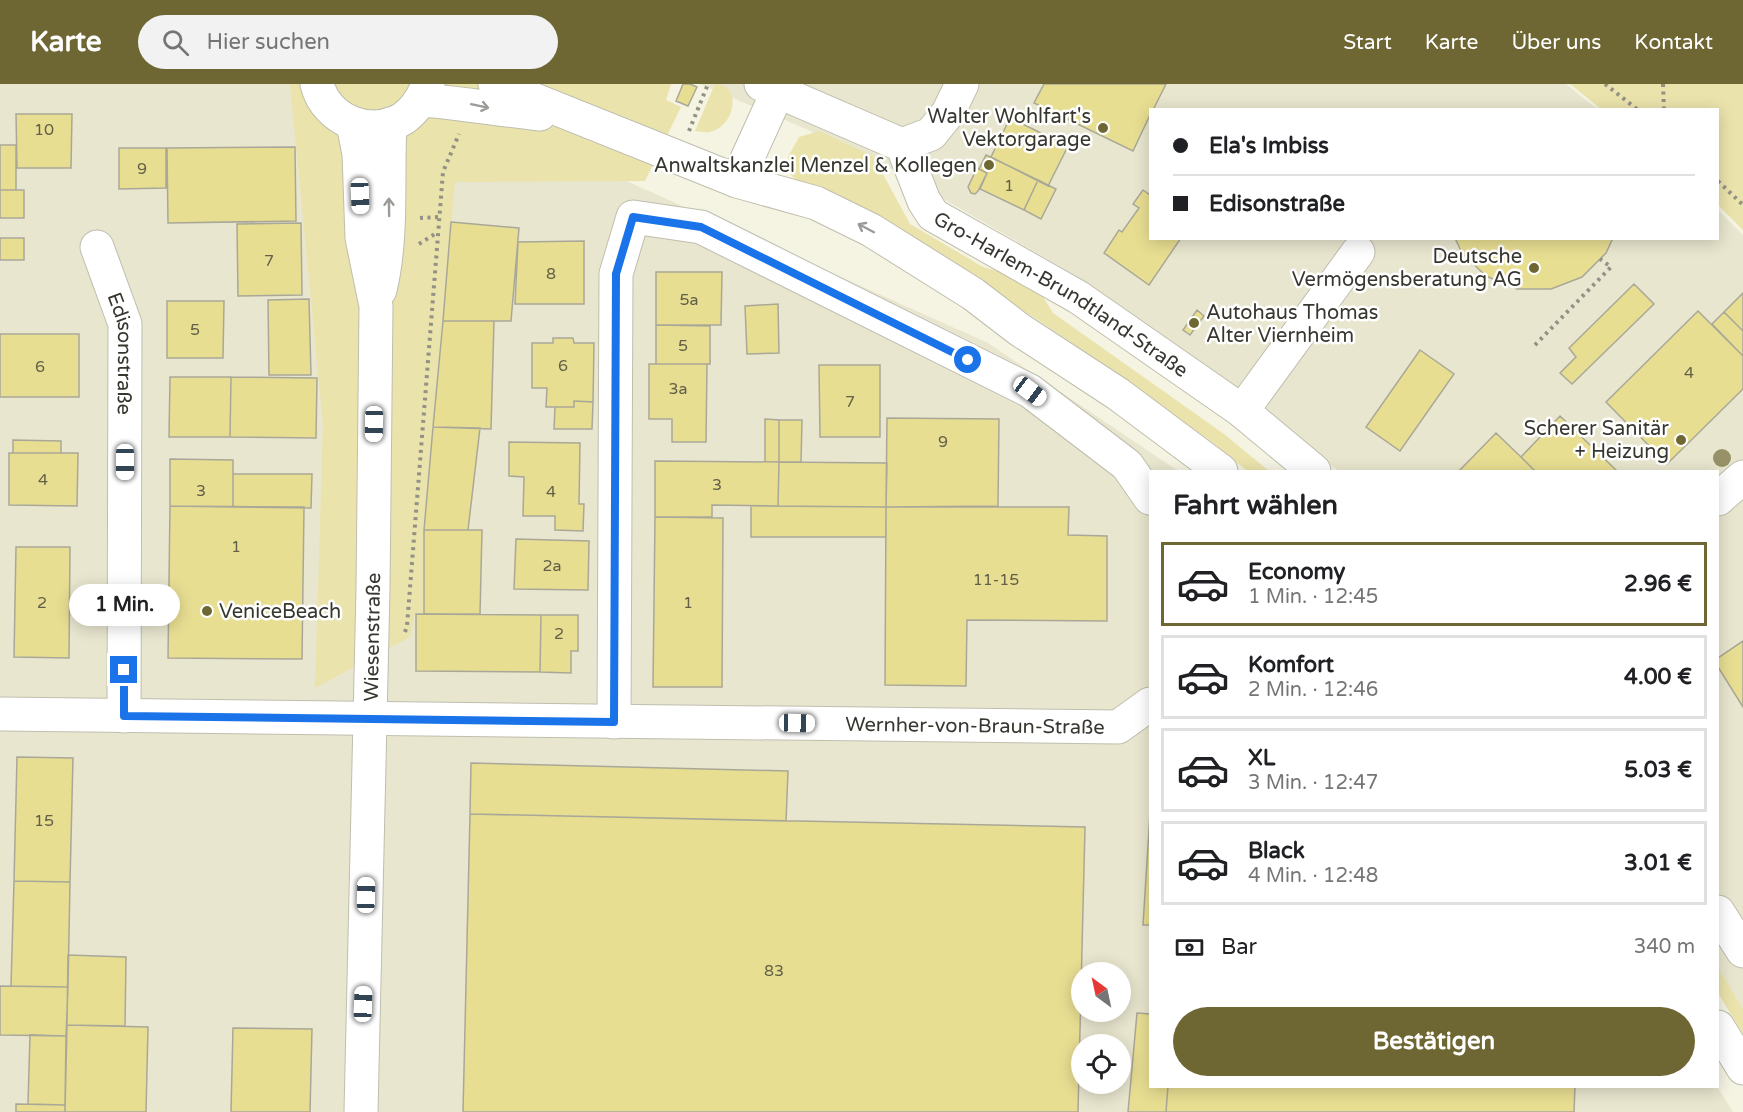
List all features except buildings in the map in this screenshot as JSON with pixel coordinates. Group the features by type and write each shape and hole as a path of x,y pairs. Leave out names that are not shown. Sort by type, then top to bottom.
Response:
{"street":[{"path":"317,84 327,105 339,116 353,124 365,127 378,127 402,119 413,110 425,92 468,104 515,112 575,117"},
{"path":"495,84 737,181 816,203 871,230 973,294 1020,330 1118,394 1220,470"},
{"path":"737,181 770,88 902,146 931,134 948,114 962,84"},
{"path":"353,124 358,154 362,238 376,306"},
{"path":"376,306 386,265 390,124"},
{"name":"Gro-Harlem-Brundtland-Straße","path":"902,146 924,201 933,215 1078,297 1242,411 1313,470"},
{"path":"614,722 616,274 633,217 701,227 1030,391 1128,465 1149,496"},
{"name":"Edisonstraße","path":"97,247 125,324 124,716"},
{"path":"1242,411 1358,252"},
{"name":"Wiesenstraße","path":"361,1112 376,306"},
{"path":"1719,498 1743,477"},
{"name":"Wernher-von-Braun-Straße","path":"0,714 1118,727 1149,705"},
{"path":"1719,914 1743,951"},
{"path":"1719,1029 1743,1068"}],"path":[{"path":"1605,84 1635,108"},
{"path":"1663,84 1664,108"},
{"path":"403,636 407,626 443,172 464,124 468,104"},
{"path":"1719,182 1743,206"},
{"path":"1535,345 1611,267 1600,259"}],"shaded area":[{"path":"0,84 291,84 622,179 988,343 1177,470 1149,470 1149,1088 1718,1088 1733,1112 0,1112"},
{"path":"290,84 671,84 666,100 681,107 645,181 455,182 423,530 423,613 415,613 410,637 315,688 323,424"},
{"path":"700,84 1566,84 1596,108 1149,108 1149,240 1719,240 1719,211 1743,235 1743,1028 1719,992 1719,470 1338,470 1075,275 867,155"},
{"path":"715,84 724,86 729,91 732,98 730,114 719,128 708,132 695,131"},
{"path":"1570,84 1743,84 1743,230 1719,206 1719,108 1600,108"},
{"path":"819,131 873,156 910,224 983,267 1009,274 1041,294 1053,313 1224,434 1268,470 1246,470 1128,381 933,252 801,185 790,174 788,157 799,137"},
{"path":"1719,970 1743,1009 1743,1034 1719,995"}],"place":[{"name":"Walter Wohlfart's Vektorgarage","path":"1103,128"},
{"name":"Anwaltskanzlei Menzel & Kollegen","path":"989,165"},
{"name":"Deutsche Vermögensberatung AG","path":"1534,268"},
{"name":"Autohaus Thomas Alter Viernheim","path":"1194,323"},
{"name":"Scherer Sanitär + Heizung","path":"1681,440"},
{"name":"VeniceBeach","path":"207,611"}],"route":[{"path":"124,670 124,716 614,722 616,274 633,217 701,227 968,360"}]}
